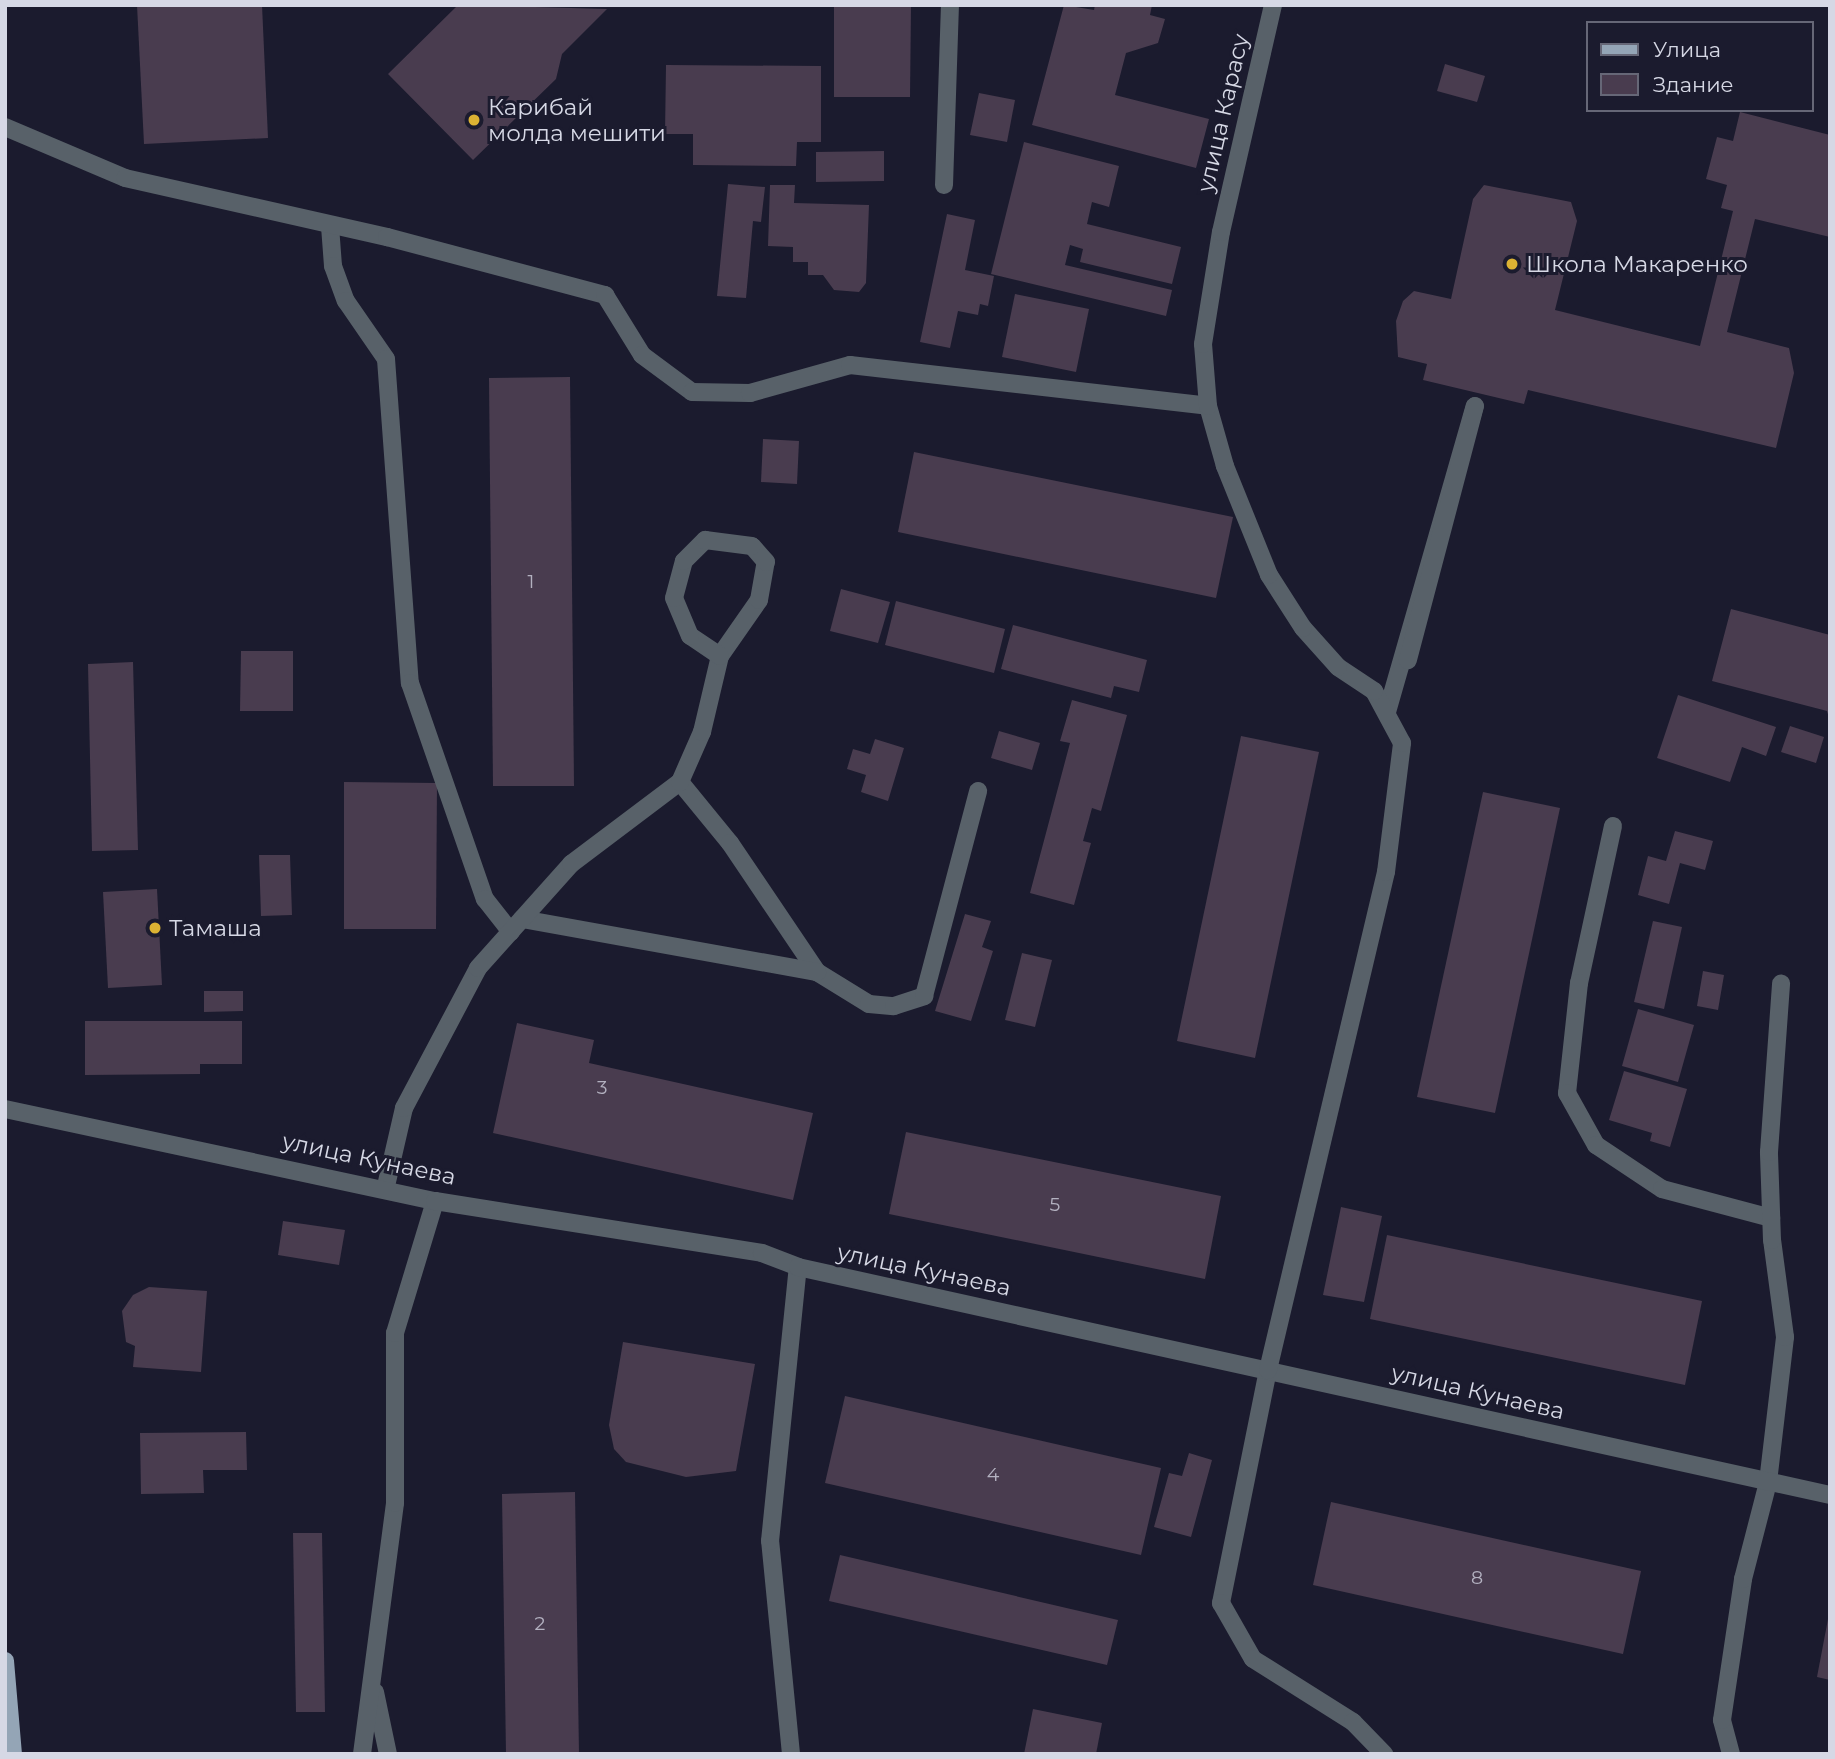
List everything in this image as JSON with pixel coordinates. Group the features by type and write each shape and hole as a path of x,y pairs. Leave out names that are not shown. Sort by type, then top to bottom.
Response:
{"main road":[{"path":"5,1661 13,1754"}],"street":[{"path":"944,185 950,5"},
{"name":"улица Карасу","path":"1273,5 1220,232 1203,344 1208,406 1225,466 1269,575 1303,628 1338,667 1374,691 1402,743 1387,872 1268,1370 1221,1603 1253,1659 1353,1722 1384,1754"},
{"path":"5,127 125,178 606,295 642,355 692,392 750,393 850,365 1208,406"},
{"path":"330,226 333,265 346,301 386,359 410,683 485,899 516,925 817,972 869,1004 894,1006 924,996 978,791"},
{"path":"1387,712 1475,407 1408,660"},
{"path":"386,1186 404,1108 478,968 571,864 680,782 702,732 720,656 759,600 766,562 752,546 705,540 684,561 674,598 690,636 720,656"},
{"path":"680,782 730,843 817,972"},
{"path":"1613,826 1578,983 1567,1093 1596,1144 1661,1189 1771,1218"},
{"path":"1731,1754 1722,1720 1743,1578 1768,1482 1785,1337 1771,1218 1769,1152 1781,983"},
{"name":"улица Кунаева","path":"5,1109 386,1186 435,1201 762,1253 799,1267 1830,1495"},
{"path":"362,1754 395,1503 395,1332 435,1201"},
{"path":"791,1754 770,1541 799,1267"},
{"path":"372,1679 388,1754"}],"building":[{"path":"137,5 262,5 268,138 144,144"},
{"name":"Карибай молда мешити","path":"458,5 607,9 562,54 556,79 473,160 388,74"},
{"path":"834,5 911,5 910,97 834,97"},
{"path":"1064,5 1094,10 1095,5 1152,5 1150,15 1165,19 1158,43 1126,53 1115,95 1209,119 1196,168 1032,125"},
{"path":"1445,64 1485,76 1477,102 1437,91"},
{"path":"666,65 821,66 821,142 797,142 796,166 693,165 693,134 665,134"},
{"path":"979,93 1015,100 1007,142 970,135"},
{"name":"Школа Макаренко","path":"1740,112 1830,135 1830,237 1755,219 1727,332 1789,348 1794,373 1776,448 1528,390 1524,404 1423,380 1427,364 1398,357 1396,321 1403,301 1414,291 1451,299 1473,199 1484,185 1571,202 1577,221 1555,310 1700,346 1733,211 1721,208 1727,185 1706,179 1717,137 1733,141"},
{"path":"1024,142 1119,166 1109,207 1092,202 1087,224 1181,247 1172,284 1080,262 1083,249 1070,245 1065,265 1172,290 1166,316 991,274"},
{"path":"884,151 884,181 816,182 816,152"},
{"path":"728,184 765,187 761,222 753,221 746,298 717,296"},
{"path":"770,185 795,185 794,203 869,205 866,283 859,292 834,290 823,275 808,275 808,262 793,262 793,247 768,246"},
{"path":"947,214 975,220 965,270 994,276 988,306 980,304 978,315 958,311 950,348 920,342"},
{"path":"1015,294 1089,309 1076,372 1002,357"},
{"path":"570,377 574,786 493,786 489,378"},
{"path":"763,439 799,441 797,484 761,482"},
{"path":"914,452 1233,517 1216,598 898,532"},
{"path":"841,589 890,602 878,643 830,631"},
{"path":"896,601 1005,629 994,673 885,645"},
{"path":"1731,609 1830,635 1830,721 1827,711 1712,681"},
{"path":"1013,625 1147,660 1139,692 1114,686 1111,698 1001,669"},
{"path":"241,651 293,651 293,711 240,711"},
{"path":"133,662 138,850 92,851 88,664"},
{"path":"1678,695 1776,727 1766,756 1742,747 1730,782 1657,758"},
{"path":"1072,700 1127,715 1101,811 1092,808 1083,841 1091,843 1074,905 1030,893 1070,743 1060,741"},
{"path":"1790,726 1824,737 1816,763 1781,752"},
{"path":"999,731 1040,743 1032,770 991,758"},
{"path":"1241,736 1319,752 1255,1058 1177,1041"},
{"path":"875,739 904,748 888,801 861,792 866,775 847,769 853,749 870,754"},
{"path":"344,782 437,783 436,929 344,929"},
{"path":"1483,792 1560,808 1495,1113 1417,1097"},
{"path":"1675,831 1713,841 1705,870 1680,863 1669,904 1638,895 1648,856 1666,861"},
{"path":"259,855 290,855 292,915 261,916"},
{"path":"157,889 162,985 108,988 103,892"},
{"path":"965,914 991,921 982,947 993,951 971,1021 935,1011"},
{"path":"1653,921 1682,927 1664,1009 1634,1002"},
{"path":"1022,953 1052,960 1035,1027 1005,1020"},
{"path":"1703,971 1724,975 1718,1010 1697,1006"},
{"path":"204,991 243,991 243,1011 204,1012"},
{"path":"1638,1009 1694,1025 1678,1082 1622,1066"},
{"path":"85,1021 242,1021 242,1064 200,1064 200,1074 85,1075"},
{"path":"517,1023 594,1040 589,1063 813,1113 793,1200 493,1133"},
{"path":"1624,1071 1687,1089 1670,1147 1650,1141 1652,1133 1609,1120"},
{"path":"906,1132 1221,1196 1205,1279 889,1214"},
{"path":"1341,1207 1382,1216 1364,1302 1323,1295"},
{"path":"283,1221 345,1230 339,1265 278,1255"},
{"path":"1387,1235 1702,1301 1685,1385 1370,1319"},
{"path":"149,1287 207,1291 201,1372 133,1367 135,1346 126,1342 122,1311 133,1295"},
{"path":"623,1342 755,1364 736,1471 686,1477 626,1462 614,1449 609,1425"},
{"path":"845,1396 1161,1468 1141,1555 825,1483"},
{"path":"246,1432 247,1470 203,1470 204,1493 141,1494 140,1433"},
{"path":"1189,1453 1212,1460 1191,1537 1154,1527 1169,1473 1182,1476"},
{"path":"575,1492 579,1754 506,1754 502,1494"},
{"path":"1331,1502 1641,1571 1623,1654 1313,1585"},
{"path":"293,1533 322,1533 325,1712 296,1712"},
{"path":"840,1555 1118,1620 1107,1665 829,1601"},
{"path":"1830,1619 1830,1680 1817,1677"},
{"path":"1033,1709 1102,1723 1096,1754 1024,1754"}],"place":[{"name":"Карибай молда мешити","path":"474,120"},
{"name":"Школа Макаренко","path":"1512,264"},
{"name":"Тамаша","path":"155,928"}]}
